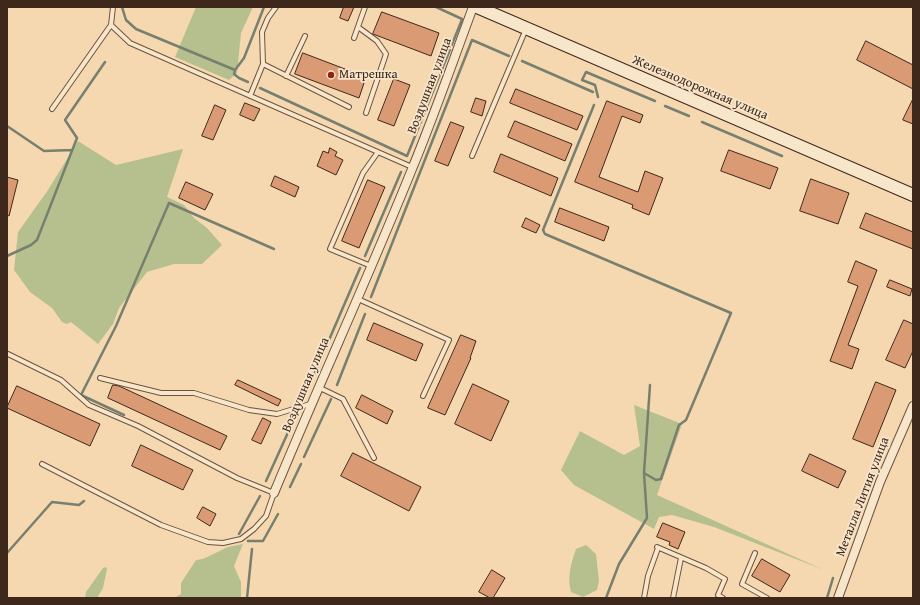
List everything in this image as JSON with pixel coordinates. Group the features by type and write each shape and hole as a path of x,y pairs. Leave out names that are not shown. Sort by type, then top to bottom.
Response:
{"main road":[{"name":"Железнодорожная улица","path":"477,7 913,195"}],"street":[{"name":"Воздушная улица","path":"274,492 413,168 473,7"},
{"name":"Металла Лития улица","path":"838,598 880,482 913,406"}],"lane":[{"path":"52,108 111,24 113,7"},
{"path":"250,96 263,64 262,32 268,18 276,7"},
{"path":"354,38 365,7"},
{"path":"111,24 130,43 413,168"},
{"path":"358,27 377,41 386,54 366,113"},
{"path":"472,156 526,28"},
{"path":"286,76 305,36"},
{"path":"263,64 349,107"},
{"path":"371,266 330,249 363,173 378,152"},
{"path":"358,299 449,340 423,396"},
{"path":"8,354 61,380 89,405 138,426 237,478 274,492 266,516 254,529 241,539 223,542 208,542 161,526 42,464"},
{"path":"100,378 161,393 194,393 249,410 278,414 311,404"},
{"path":"318,387 343,399 374,458"},
{"path":"644,598 648,576 657,548 706,568 725,579 718,595 723,598"},
{"path":"755,553 742,584 767,598"},
{"path":"672,598 681,558"}],"green space":[{"path":"196,7 253,7 241,33 237,73 229,80 175,57"},
{"path":"78,141 116,165 183,149 167,197 184,205 194,218 207,228 222,245 202,264 174,264 147,272 119,308 113,324 98,344 71,322 67,324 62,322 52,308 30,292 14,270 18,232 48,190"},
{"path":"634,405 682,424 657,495 824,570 714,527 672,515 659,517 654,529 574,485 561,470 580,431 624,455 640,446"},
{"path":"243,544 234,566 241,582 241,598 174,598 181,594 181,583 196,560 203,559 228,547"},
{"path":"586,545 596,554 599,581 597,590 583,597 571,592 570,575 571,565 576,549"},
{"path":"106,567 107,569 103,588 97,598 85,598 86,592 103,568"}],"building":[{"path":"344,7 354,7 348,21 340,18"},
{"path":"382,12 439,33 431,56 373,34"},
{"path":"866,41 913,65 913,89 857,60"},
{"name":"Матрешка","path":"303,53 366,77 359,98 295,74"},
{"path":"394,79 410,85 394,126 378,120"},
{"path":"516,89 583,116 577,130 510,103"},
{"path":"476,98 486,101 482,116 471,112"},
{"path":"913,99 913,124 903,120"},
{"path":"607,101 643,115 640,123 622,116 599,177 638,192 645,171 663,178 649,215 632,208 633,205 575,182"},
{"path":"245,103 260,109 254,121 240,115"},
{"path":"215,105 226,110 213,140 202,136"},
{"path":"515,121 572,144 565,161 508,137"},
{"path":"451,122 464,127 448,166 435,161"},
{"path":"330,148 337,152 335,156 343,160 336,175 317,166 323,151 328,153"},
{"path":"729,150 778,168 770,189 721,171"},
{"path":"501,154 558,178 551,196 494,172"},
{"path":"275,176 299,187 295,197 271,186"},
{"path":"7,177 18,180 9,216 7,215"},
{"path":"811,179 849,193 838,224 800,211"},
{"path":"368,180 385,187 359,248 342,241"},
{"path":"186,182 213,194 205,210 179,198"},
{"path":"560,208 609,227 604,241 555,222"},
{"path":"866,213 913,232 913,249 860,228"},
{"path":"526,218 540,225 536,233 522,227"},
{"path":"856,261 877,270 848,345 859,349 852,369 830,361 858,286 848,282"},
{"path":"890,280 912,289 910,296 887,287"},
{"path":"904,320 913,324 913,351 905,368 886,360"},
{"path":"374,323 423,344 416,361 367,340"},
{"path":"461,335 476,341 471,358 445,415 428,408"},
{"path":"238,380 281,400 278,406 235,385"},
{"path":"876,382 896,390 873,447 853,439"},
{"path":"473,384 509,401 491,441 455,424"},
{"path":"113,385 119,386 227,436 220,450 108,398"},
{"path":"17,386 100,424 90,446 7,408"},
{"path":"362,395 393,411 387,424 356,408"},
{"path":"263,418 271,422 261,444 252,440"},
{"path":"141,445 193,470 183,490 132,466"},
{"path":"353,453 421,487 409,511 341,476"},
{"path":"810,454 846,471 838,488 802,471"},
{"path":"203,507 216,514 210,526 197,518"},
{"path":"663,523 685,532 678,549 669,545 670,542 657,537"},
{"path":"762,559 790,575 780,592 752,576"},
{"path":"492,570 505,578 493,598 490,598 479,592"}],"waterway":[{"path":"122,7 126,20 136,29 235,70"},
{"path":"248,82 234,74 235,70 244,58 264,7"},
{"path":"260,88 407,156 462,19 436,7"},
{"path":"371,297 472,40 509,56"},
{"path":"522,61 593,92"},
{"path":"7,256 31,245 37,240 77,138 65,120 105,62"},
{"path":"598,97 595,85 582,80 586,72 655,101"},
{"path":"594,105 543,230 545,234 731,313 686,420 679,425 661,479 656,480 644,473"},
{"path":"665,106 689,116"},
{"path":"702,122 782,156"},
{"path":"7,126 44,151 72,150"},
{"path":"365,256 401,172"},
{"path":"124,415 81,395 116,326 169,203 274,249"},
{"path":"307,391 360,268"},
{"path":"337,385 365,314"},
{"path":"606,598 619,564 647,518 644,473 650,385"},
{"path":"304,457 331,399"},
{"path":"266,481 295,417"},
{"path":"290,487 301,464"},
{"path":"239,534 260,496"},
{"path":"7,553 52,502 79,505 84,501"},
{"path":"248,541 263,541 278,514"},
{"path":"247,598 252,549"},
{"path":"827,598 833,578"}],"place":[{"name":"Матрешка","path":"331,75"}]}
